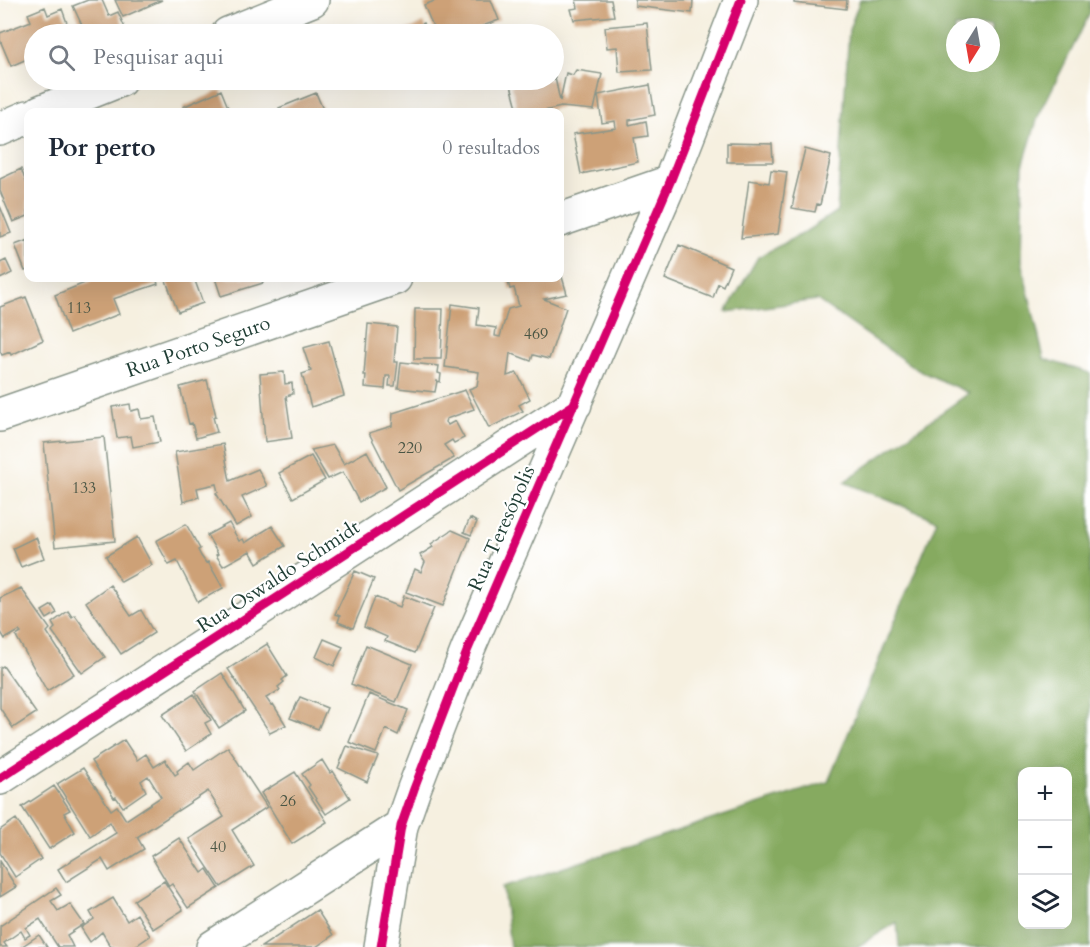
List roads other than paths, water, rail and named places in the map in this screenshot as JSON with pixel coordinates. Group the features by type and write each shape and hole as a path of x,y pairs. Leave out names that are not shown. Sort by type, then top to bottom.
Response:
{"street":[{"path":"253,24 312,0"},
{"name":"Rua Teresópolis","path":"381,947 401,826 468,649 670,182 741,0"},
{"path":"50,108 95,90"},
{"path":"0,129 24,119"},
{"path":"564,219 670,182"},
{"name":"Rua Porto Seguro","path":"0,415 383,282"},
{"name":"Rua Oswaldo Schmidt","path":"0,778 575,404"},
{"path":"213,947 401,826"}]}
